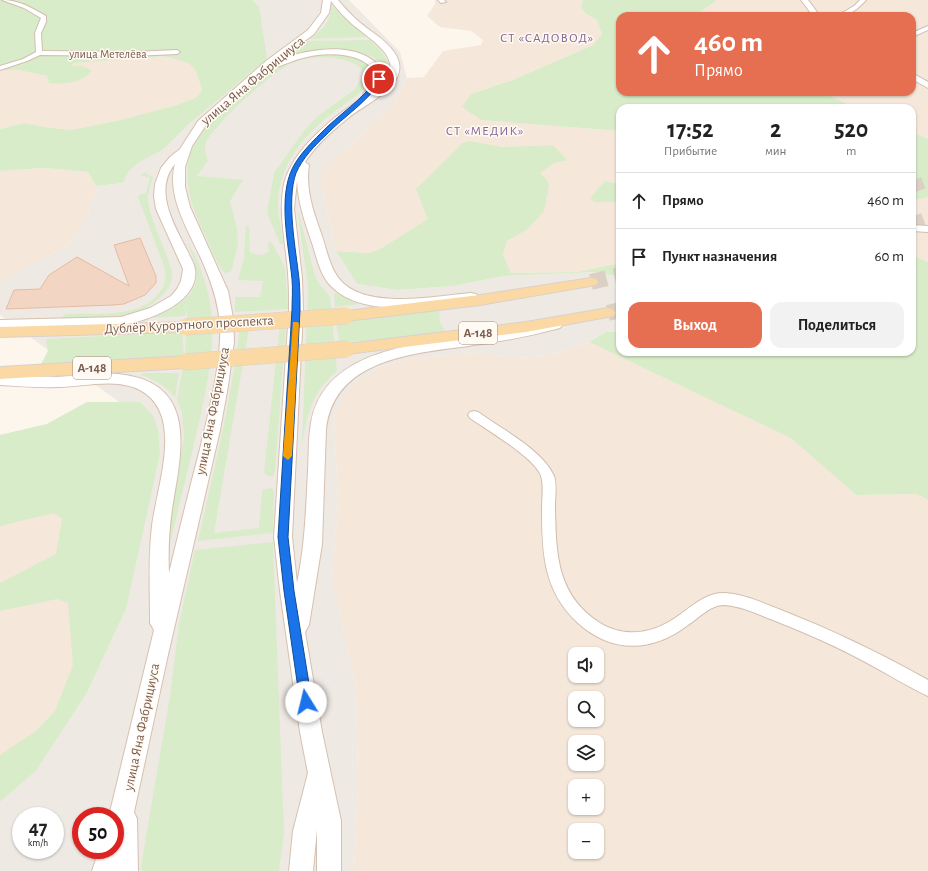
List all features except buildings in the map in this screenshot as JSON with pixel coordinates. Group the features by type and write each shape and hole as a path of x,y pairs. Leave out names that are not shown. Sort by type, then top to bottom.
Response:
{"main road":[{"name":"улица Яна Фабрициуса","path":"124,805 160,644 185,547 215,416 227,336 226,313 221,290 189,222 180,197 178,168 184,148 193,133 251,78 311,32 325,13 327,0"},
{"name":"А-148","path":"334,0 355,23 384,46 395,63 395,72 391,80 382,91 352,109"},
{"name":"А-148","path":"251,78 284,61 307,54 330,52 357,56 374,64 379,74 379,79 373,90 324,134 313,146 293,173 290,185 288,219 296,281 296,310 283,537 296,641 318,773 329,821 329,871"},
{"name":"А-148","path":"313,146 302,171 302,192 330,279 345,292 370,302 386,303 473,297 592,282"},
{"name":"А-148","path":"0,324 121,321 136,319 167,305 178,296 185,288 189,278 189,269 161,208 158,194 160,182 165,170 184,148"},
{"name":"Дублёр Курортного проспекта","path":"0,332 185,327 346,316 480,300 592,282"},
{"name":"А-148","path":"296,641 313,534 318,422 326,399 340,382 354,371 373,361 392,354 409,350 515,335 608,313"},
{"name":"А-148","path":"0,373 185,362 347,349 526,327 608,313"},
{"name":"А-148","path":"0,380 56,382 107,379 124,380 141,384 154,393 165,404 172,419 175,440 162,524 160,550 160,644"},
{"name":"А-148","path":"301,871 305,831 318,773"},
{"name":"А-148","path":"124,805 126,871"},
{"path":"104,871 108,859"}],"street":[{"path":"5,0 26,7 44,17 38,33 39,53"},
{"path":"804,0 814,12"},
{"path":"847,12 856,7 863,0"},
{"path":"916,34 928,28"},
{"name":"улица Метелёва","path":"0,68 25,60 39,53 133,54 177,52"},
{"path":"916,78 928,86"},
{"path":"916,228 928,229"},
{"path":"474,415 536,458 543,468 548,477 550,547 554,576 568,601 579,615 591,625 617,638 631,640 649,637 672,629 712,601 716,599 724,599 749,604 805,625 854,648 928,688"}],"shaded area":[{"path":"0,0 252,0 192,62 201,73 197,74 202,89 197,97 177,105 116,121 70,130 24,123 0,129 0,68 2,70 18,70 47,76 82,66 74,67 72,65 74,63 83,62"},
{"path":"252,0 349,0 400,52 407,78 395,103 319,174 336,251 357,284 397,290 453,286 504,276 597,272 616,278 616,331 606,332 589,342 549,356 517,358 474,353 408,359 379,367 350,387 334,417 338,503 332,578 356,688 358,781 354,871 0,871 0,802 36,771 87,693 126,609 153,415 140,402 119,402 0,315 0,281 69,245 88,217 91,199 94,198 96,186 123,183 129,171 140,162 163,150 191,122 259,6"},
{"path":"435,0 583,0 581,8 586,14 597,20 602,34 593,45 515,79 471,94 482,120 616,131 616,183 605,181 616,201 616,264 577,272 511,273 503,254 507,241 527,230 547,180 539,173 554,163 553,145 503,147 471,141 429,219 380,249 369,253 336,251 319,174 395,103 407,78 424,77 443,51 481,45 483,40 471,31 440,27 427,16 435,4"},
{"path":"717,0 928,0 928,139 916,134 916,104 848,104 830,96 916,96 916,12 700,12"},
{"path":"44,168 88,172 96,186 94,198 91,199 88,217 69,245 0,281 0,171"},
{"path":"928,197 928,262 916,257 916,200"},
{"path":"589,342 792,438 856,495 916,494 928,500 928,871 354,871 358,781 356,688 332,578 338,503 334,417 350,387 379,367 408,359 474,353 517,358 549,356"},
{"path":"87,402 140,402 126,609 0,802 0,435 47,424"}],"green space":[{"path":"0,0 252,0 259,6 267,59 191,122 163,150 140,162 129,171 123,183 96,186 88,172 44,168 0,171 0,129 24,123 70,130 116,121 177,105 197,97 202,89 195,69 189,63 164,56 74,63 72,65 82,66 91,70 84,78 73,82 60,84 49,83 47,76 18,70 2,70 0,68"},
{"path":"583,0 717,0 700,12 616,12 616,96 830,96 848,104 616,104 616,131 481,120 462,107 471,94 515,79 593,45 602,34 597,20 586,14 581,8"},
{"path":"331,4 342,16 367,37 309,39 326,24 330,16"},
{"path":"370,40 381,51 386,59 386,73 380,62 369,55 355,51 323,50 282,57 306,41"},
{"path":"321,54 344,55 359,59 371,68 374,75 362,91 313,130 303,141 288,164 279,191 278,205 283,244 280,244 267,213 274,173 303,132 318,116 354,90 365,74 363,71 352,62 334,58 321,57 290,64 281,69 257,88 231,112 211,135 205,145 208,161 197,176 243,180 230,201 237,229 238,244 232,269 230,272 225,273 213,254 198,219 189,191 187,176 188,163 192,149 199,136 209,123 259,81 286,64"},
{"path":"916,134 928,139 928,197 916,200"},
{"path":"471,141 503,147 553,145 567,160 554,163 540,173 547,180 549,186 544,211 527,230 507,241 503,254 511,273 577,272 616,264 616,278 597,272 504,276 453,286 397,290 357,284 336,251 369,253 380,249 428,219 416,189 464,142"},
{"path":"147,171 146,174 152,176 153,178 148,194 149,207 172,272 171,282 168,288 154,303 143,310 131,314 105,319 62,318 67,314 104,314 130,311 151,301 162,289 166,278 166,272 138,197 139,195 146,193 150,177 141,175"},
{"path":"605,181 616,183 616,202 594,202 590,198"},
{"path":"298,214 315,276 320,285 330,296 337,371 321,387 312,404 306,423 302,445 308,287"},
{"path":"246,225 249,227 250,252 258,255 264,254 269,251 268,243 272,243 285,267 288,309 235,312 235,297 260,297 263,281 238,280 244,258"},
{"path":"187,243 198,263 208,291 212,333 211,355 205,397 195,440 171,540 167,540 184,436 182,413 177,399 185,355 187,315 185,303 186,316 152,318 179,303 193,289 197,274 192,254"},
{"path":"916,257 928,262 928,500 916,494 856,495 791,438 618,356 916,356"},
{"path":"337,293 358,304 335,307 334,294"},
{"path":"439,310 440,322 445,331 434,332 434,334 339,343 336,321"},
{"path":"280,325 286,325 275,471 273,476 267,476 264,472"},
{"path":"240,328 249,328 214,533 259,528 262,491 264,489 272,488 274,492 273,533 198,541 227,408"},
{"path":"616,331 616,355 589,342 606,332"},
{"path":"182,332 184,355 41,364 48,351 46,339"},
{"path":"143,373 179,373 175,398 160,384 141,375"},
{"path":"87,402 140,402 153,415 158,429 160,454 126,609 87,693 36,771 0,802 0,755 36,731 55,711 73,665 68,603 57,599 0,611 0,583 56,554 62,519 54,513 0,526 0,435 47,424"},
{"path":"273,542 284,833 279,871 142,871 141,866 170,696 179,624 195,550"}],"tunnel":[{"path":"916,186 928,181"},
{"path":"916,222 928,217"},
{"path":"591,282 616,276"},
{"path":"608,313 616,311"}],"slow traffic":[{"path":"288,456 295,324"}],"district":[{"name":"СТ «САДОВОД»","path":"547,38"},
{"name":"СТ «МЕДИК»","path":"485,131"}],"route":[{"path":"306,702 289,591 283,537 296,310 296,281 288,219 290,185 293,173 305,155 324,134 373,90 379,79"}]}
